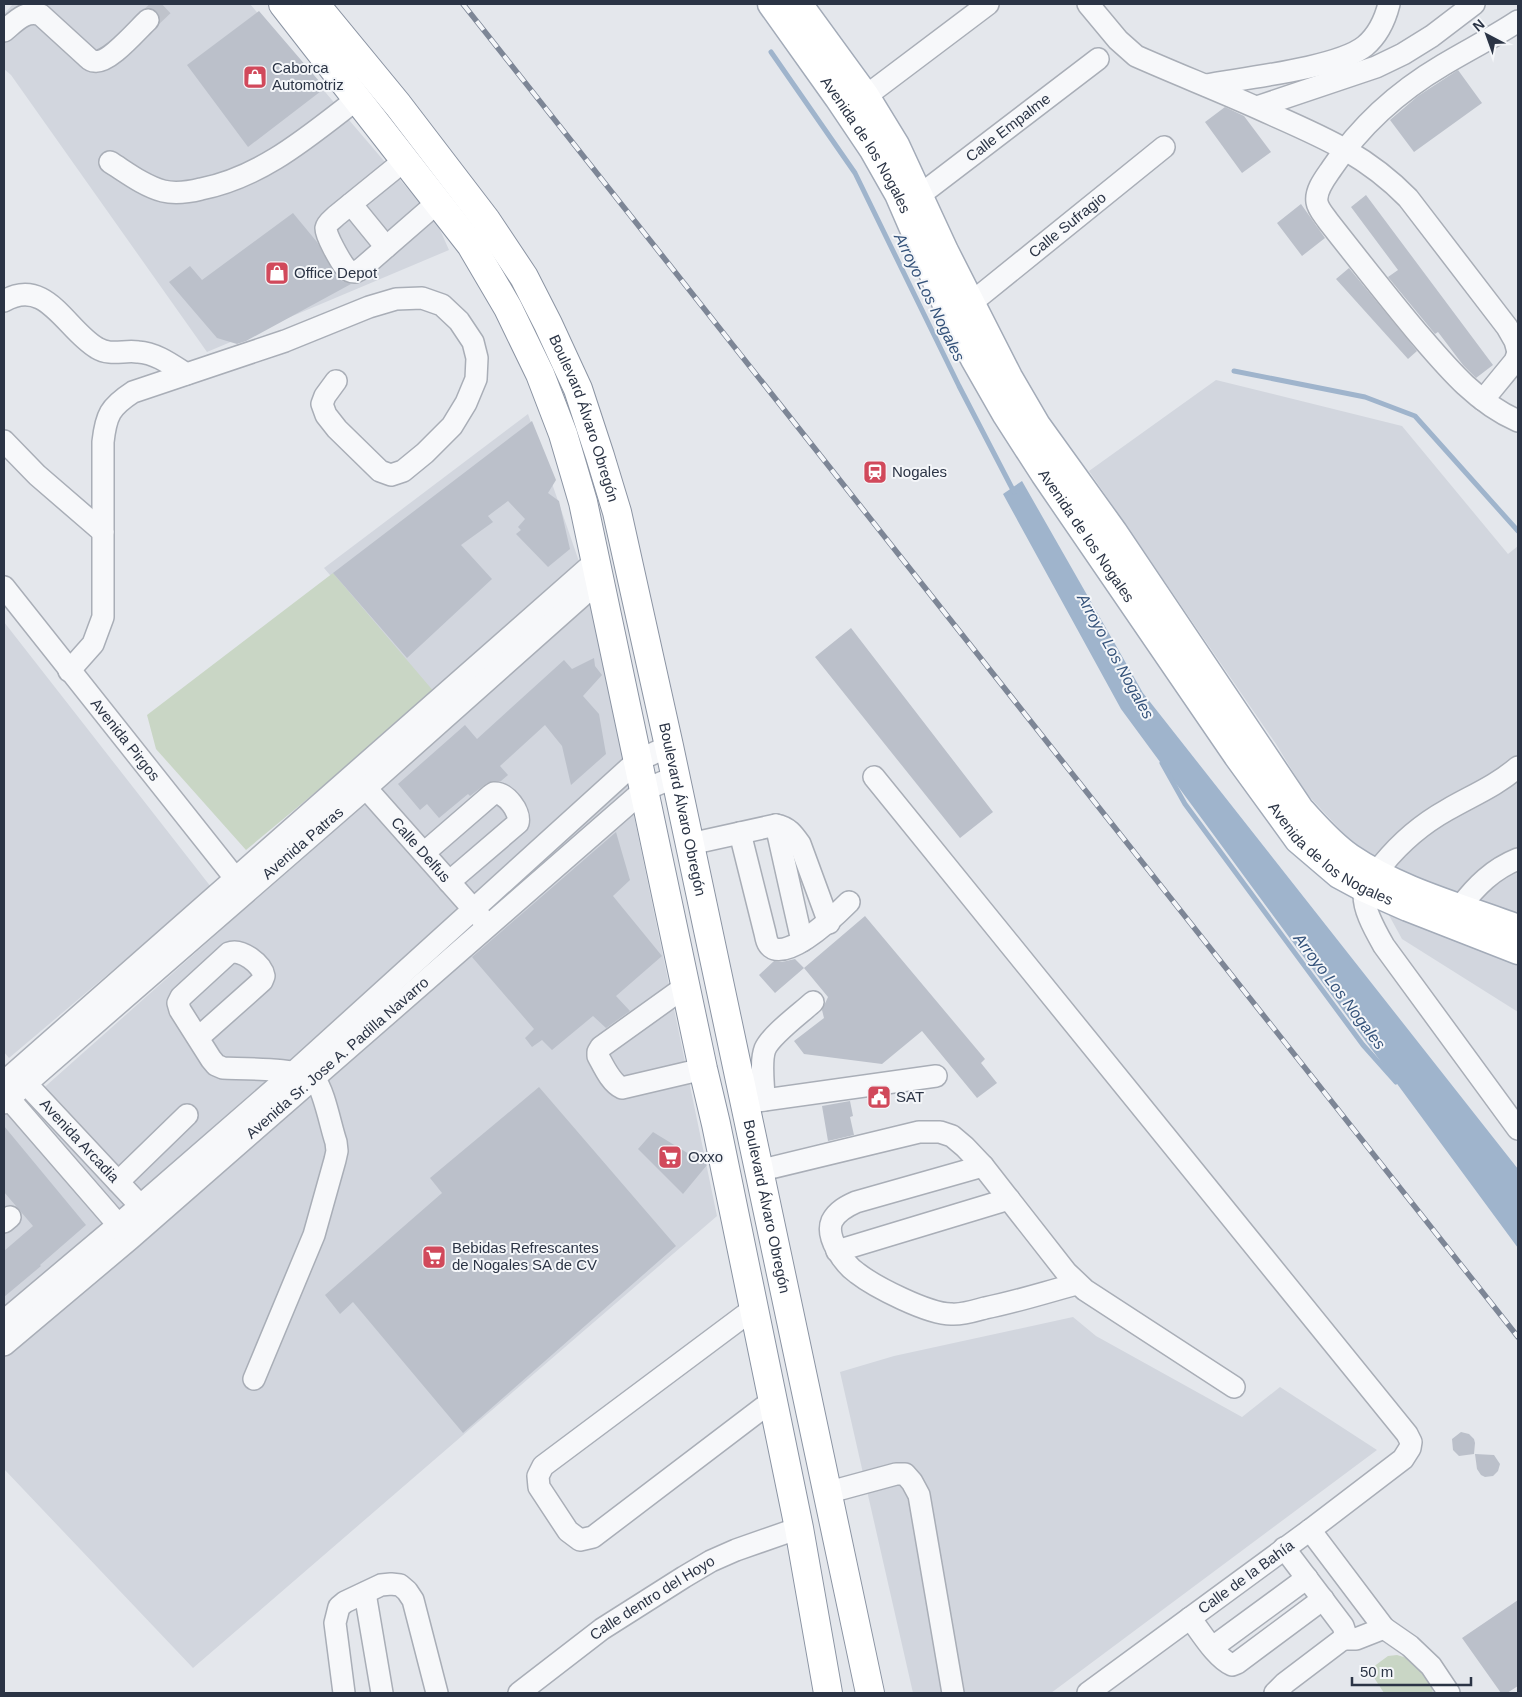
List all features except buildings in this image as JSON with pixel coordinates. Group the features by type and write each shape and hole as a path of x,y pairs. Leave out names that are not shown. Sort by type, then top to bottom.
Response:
{"highway":[{"name":"Boulevard Álvaro Obregón","path":"283,4 471,244 508,308 540,374 562,434 583,502 716,1124 799,1528 828,1693"},
{"name":"Boulevard Álvaro Obregón","path":"315,4 398,105 486,220 524,277 578,388 616,512 669,746 719,986 754,1101 756,1162 870,1693"},
{"path":"719,986 718,1020 714,1039 703,1070 724,1092 734,1107 756,1162"}],"main road":[{"name":"Avenida de los Nogales","path":"771,4 873,150 898,194 948,307 1006,415 1236,756 1292,833 1339,875 1371,881 1398,883 1518,928"},
{"name":"Avenida de los Nogales","path":"802,5 866,96 896,145 945,251 1009,377 1037,425 1114,532 1295,802 1328,839 1350,857 1371,881 1408,908 1518,951"}],"street":[{"path":"866,96 988,4"},
{"path":"1088,4 1118,40 1136,56 1325,138 1368,163 1392,181 1408,198 1507,327 1515,341 1518,352 1515,361 1483,400"},
{"path":"1206,85 1309,67 1345,56 1364,47 1375,36 1386,18 1389,4"},
{"path":"1257,107 1376,66 1403,54 1432,36 1474,4"},
{"path":"4,31 26,14 34,12 41,15 94,62 102,61 111,56 148,20"},
{"path":"1518,21 1441,66 1404,91 1377,115 1345,149 1317,192 1316,201 1319,210 1393,304 1446,366 1483,400 1518,421"},
{"name":"Calle Empalme","path":"920,195 1098,59"},
{"path":"110,162 142,182 164,191 189,192 221,186 255,171 285,154 357,99"},
{"name":"Calle Sufragio","path":"972,303 1164,147"},
{"path":"405,160 329,222 326,228 326,235 345,267 350,271 356,272 438,202"},
{"path":"351,204 386,247"},
{"path":"4,301 10,297 37,296 47,302 84,339 99,349 115,353 138,352 152,355 186,374"},
{"path":"69,671 94,644 103,618 104,442 106,420 117,402 133,392 285,341 369,307 396,299 422,298 442,305 459,321 474,342 477,358 476,379 466,403 452,426 425,453 403,471 391,475 380,471 326,416 322,404 325,396 336,381"},
{"path":"4,442 36,475 103,532"},
{"name":"Avenida Patras","path":"9,1086 598,571"},
{"name":"Avenida Pirgos","path":"4,588 241,885"},
{"name":"Avenida Sr. Jose A. Padilla Navarro","path":"304,1075 474,909 637,761 669,746"},
{"path":"1518,767 1489,789 1448,809 1418,829 1394,850 1371,881 1365,905 1373,926 1384,946 1518,1129"},
{"name":"Avenida Sr. Jose A. Padilla Navarro","path":"4,1345 124,1232 304,1075 488,925 644,790 675,776"},
{"name":"Calle de la Bahía","path":"874,777 1407,1434 1411,1445 1402,1459 1310,1530 1190,1618 1114,1686 1088,1693"},
{"name":"Calle Delfus","path":"360,781 488,925"},
{"path":"424,853 494,793 502,794 518,812 518,824 449,882"},
{"path":"690,844 776,825 784,826 800,844 829,923"},
{"path":"776,825 802,941"},
{"path":"740,833 768,942 772,948 778,950 802,941 818,932 850,902"},
{"path":"1460,907 1474,888 1488,876 1518,859"},
{"path":"686,986 601,1046 598,1056 617,1086 622,1088 703,1070"},
{"path":"813,1002 766,1047 754,1101 936,1076"},
{"path":"198,1038 211,1059 216,1065 223,1068 304,1075 319,1086 336,1142 335,1160 314,1235 254,1379"},
{"name":"Avenida Arcadia","path":"9,1086 118,1182 146,1213"},
{"name":"Avenida Arcadia","path":"9,1086 124,1232"},
{"path":"118,1182 187,1115"},
{"path":"756,1162 919,1132 940,1132 952,1136 983,1166 1077,1284 1234,1387"},
{"path":"983,1166 847,1206 831,1222 831,1233 837,1251 856,1273 882,1288 932,1311 951,1314 1010,1303 1077,1284"},
{"path":"837,1251 1009,1199"},
{"name":"Avenida Sr. Jose A. Padilla Navarro","path":"4,1321 124,1232"},
{"path":"753,1309 543,1466 538,1476 539,1487 568,1531 580,1540 593,1537 773,1400"},
{"path":"826,1493 896,1474 905,1474 912,1482 918,1495 953,1693"},
{"name":"Calle dentro del Hoyo","path":"519,1693 602,1629 711,1561 736,1550 799,1528"},
{"path":"1310,1530 1384,1628 1410,1646 1431,1666 1449,1693"},
{"path":"1284,1548 1344,1626 1343,1639"},
{"path":"1213,1648 1307,1578"},
{"path":"344,1693 335,1623 339,1607 345,1602 381,1585 391,1584 400,1585 413,1600 437,1693"},
{"path":"365,1593 382,1693"},
{"path":"1190,1618 1213,1648 1226,1662 1232,1665 1323,1599"},
{"path":"1276,1693 1285,1683 1343,1639 1361,1638 1384,1628"}],"shaded area":[{"path":"13,4 250,4 437,223 449,250 207,352 11,75 4,69 4,14"},
{"path":"1216,380 1402,426 1508,554 1518,546 1518,1012 1402,939 1345,835 1306,793 1276,744 1089,471"},
{"path":"528,414 593,602 634,816 717,1216 193,1668 4,1469 4,1110 11,1117 455,722 324,568"},
{"path":"4,622 211,887 9,1058 4,1052"},
{"path":"1073,1317 1096,1336 1242,1417 1280,1387 1377,1450 1051,1693 913,1693 840,1372 894,1356"}],"green space":[{"path":"333,573 435,693 246,850 156,749 147,715"},
{"path":"1397,1655 1410,1660 1421,1669 1432,1686 1433,1693 1384,1693 1369,1670 1388,1656"}],"water":[{"name":"Arroyo Los Nogales","path":"1022,481 1143,693 1518,1169 1518,1248 1121,709 1003,494"}],"waterway":[{"name":"Arroyo Los Nogales","path":"771,52 855,173 959,386 1014,492"},
{"path":"1234,371 1365,397 1415,416 1518,531"},
{"name":"Arroyo Los Nogales","path":"1162,763 1185,804 1363,1045 1396,1082"}],"tunnel":[{"path":"148,20 165,4"}],"railway":[{"path":"463,4 1518,1337"}],"place":[{"name":"Caborca Automotriz","path":"255,77"},
{"name":"Office Depot","path":"277,273"},
{"name":"Nogales","path":"875,472"},
{"name":"SAT","path":"879,1097"},
{"name":"Oxxo","path":"670,1157"},
{"name":"Bebidas Refrescantes de Nogales SA de CV","path":"434,1257"}]}
